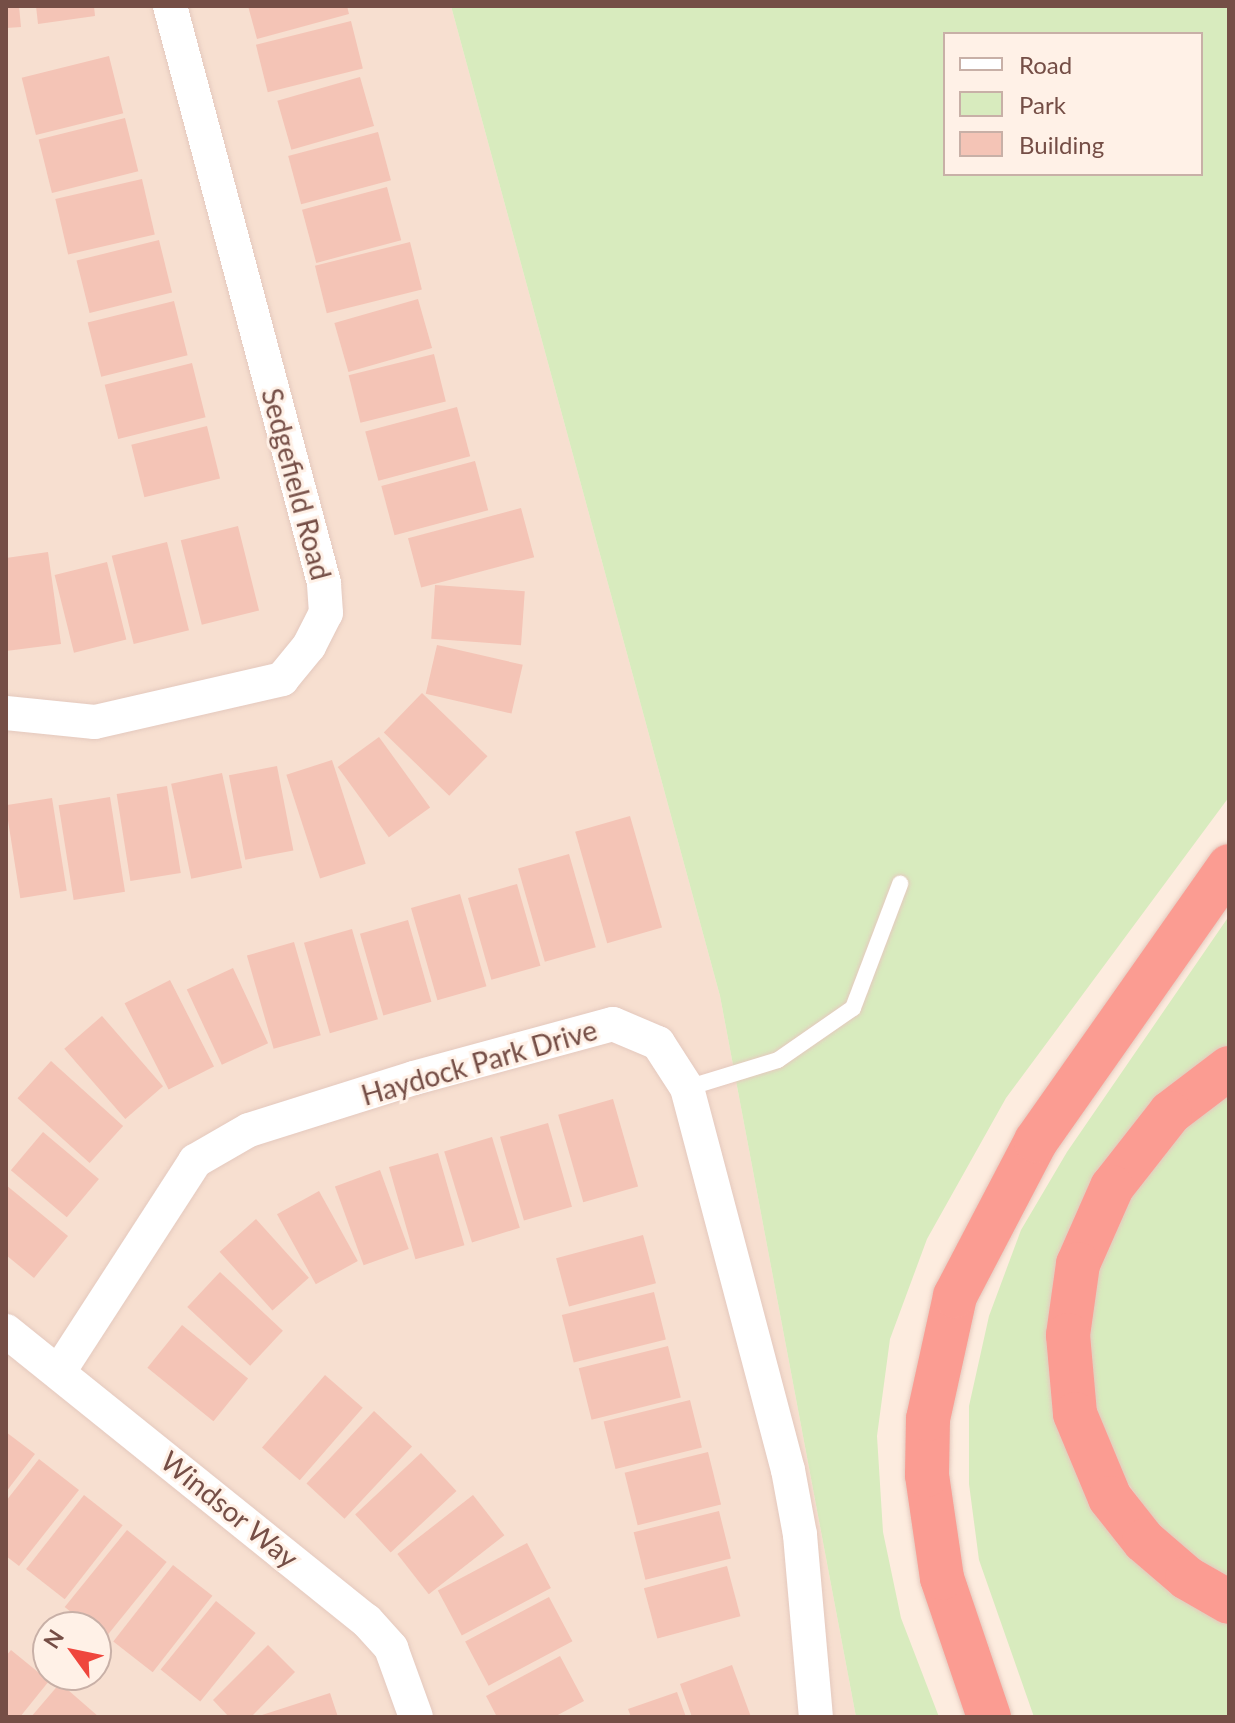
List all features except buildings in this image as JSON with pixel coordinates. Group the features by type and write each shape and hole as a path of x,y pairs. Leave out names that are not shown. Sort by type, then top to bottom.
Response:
{"highway":[{"path":"989,1717 942,1578 927,1475 928,1419 955,1296 1036,1141 1229,866"},
{"path":"1229,1068 1170,1113 1112,1187 1078,1264 1068,1335 1075,1414 1110,1498 1144,1541 1187,1578 1229,1602"}],"street":[{"name":"Sedgefield Road","path":"6,713 95,722 282,679 309,646 326,613 324,583 170,6"},
{"name":"Haydock Park Drive","path":"60,1370 195,1161 249,1130 414,1078 613,1024 658,1043 687,1088 788,1470 800,1535 816,1717"},
{"name":"Windsor Way","path":"6,1331 60,1370 366,1620 391,1648 416,1717"}],"lane":[{"path":"687,1088 778,1060 853,1008 900,884"}],"shaded area":[{"path":"6,6 451,6 720,996 856,1717 6,1717"}],"green space":[{"path":"451,6 1229,6 1229,797 1006,1098 927,1239 890,1339 877,1436 883,1532 901,1618 939,1717 856,1717 720,996"},
{"path":"1229,916 1229,1052 1133,1128 1054,1394 1229,1622 1229,1717 1034,1717 979,1560 969,1484 969,1406 989,1316 1021,1230 1067,1152"},
{"path":"1229,1094 1229,1579 1189,1554 1158,1526 1110,1458 1091,1386 1089,1330 1097,1274 1121,1212 1162,1151 1209,1106"}]}
